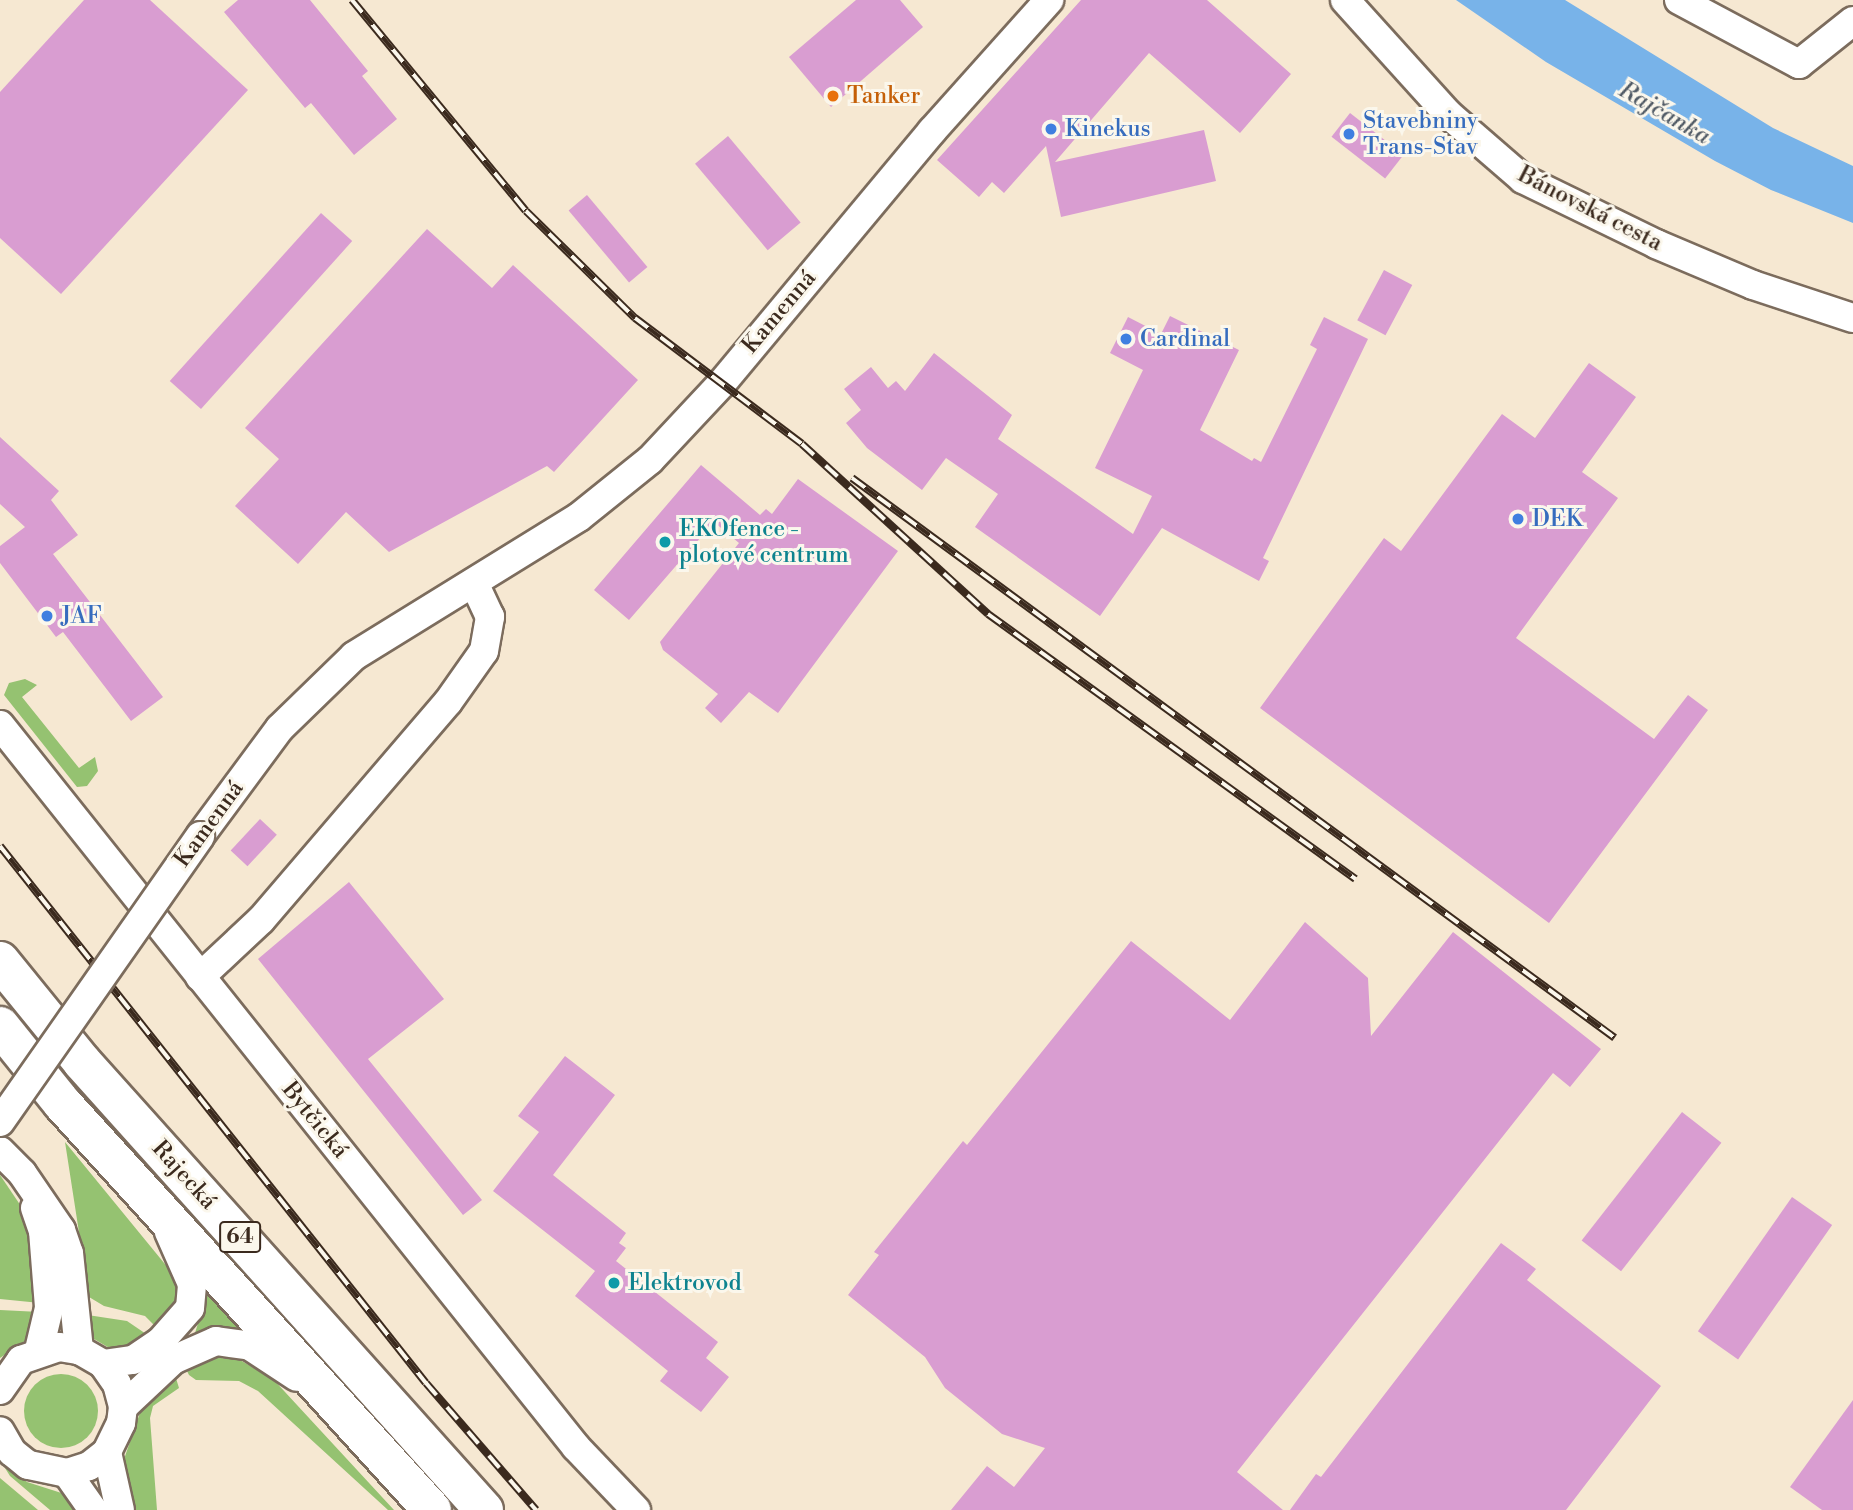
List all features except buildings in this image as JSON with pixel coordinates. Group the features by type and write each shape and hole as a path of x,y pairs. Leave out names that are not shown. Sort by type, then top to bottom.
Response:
{"main road":[{"name":"Rajecká","path":"0,961 82,1062 484,1510"},
{"name":"Rajecká","path":"0,1026 160,1213 432,1510"}],"street":[{"name":"Kamenná","path":"0,1122 200,836 280,728 326,680 378,639 579,517 650,460 722,383 932,131 1049,0"},
{"name":"Bánovská cesta","path":"1345,0 1448,114 1523,179 1656,244 1753,285 1853,318"},
{"path":"1679,0 1798,64 1853,22"},
{"path":"200,977 261,920 448,702 484,652 490,617 474,583"},
{"name":"Bytčická","path":"0,725 576,1447 636,1510"},
{"path":"0,1151 22,1173 49,1208 65,1241 79,1350"},
{"path":"22,1173 43,1231 47,1258 48,1308 39,1350"},
{"path":"103,1364 133,1360 160,1342 190,1308 192,1284 160,1213"},
{"path":"123,1407 173,1360 216,1341 250,1346 330,1398"},
{"path":"0,1390 21,1360 39,1350 79,1350 103,1364 117,1384 123,1407 121,1423 107,1452 89,1466 67,1473 28,1465 12,1452 0,1431"},
{"path":"107,1452 120,1510"},
{"path":"67,1473 93,1510"}],"green space":[{"path":"25,679 37,685 22,697 79,768 95,757 98,771 87,786 77,787 4,695 9,683"},
{"path":"65,1142 178,1280 177,1308 159,1330 145,1316 104,1306 89,1297"},
{"path":"0,1175 29,1218 40,1303 0,1299"},
{"path":"208,1291 243,1329 241,1331 195,1333"},
{"path":"0,1310 40,1312 28,1339 0,1358"},
{"path":"81,1314 127,1321 149,1336 131,1347 111,1349 89,1336"},
{"path":"212,1357 240,1360 273,1379 394,1510 388,1510 258,1391 239,1381 196,1380 189,1375 185,1367"},
{"path":"61,1374 75,1377 87,1385 95,1397 98,1411 95,1425 87,1437 75,1445 61,1448 47,1445 35,1437 27,1425 24,1411 27,1397 35,1385 47,1377"},
{"path":"175,1375 179,1388 153,1406 150,1418 157,1510 130,1510 122,1465 143,1404"},
{"path":"0,1460 27,1482 74,1497 83,1510 50,1510 10,1476"},
{"path":"0,1478 38,1510 0,1510"}],"water":[{"name":"Rajčanka","path":"1456,0 1565,0 1773,128 1853,166 1853,223 1771,190 1715,161 1546,62"}],"railway":[{"path":"352,0 526,211 635,318 802,444 988,614 1355,879"},
{"path":"852,478 1615,1038"},
{"path":"0,846 426,1383 536,1510"}],"place":[{"name":"Tanker","path":"833,96"},
{"name":"Kinekus","path":"1051,129"},
{"name":"Stavebniny Trans-Stav","path":"1349,134"},
{"name":"Cardinal","path":"1126,339"},
{"name":"DEK","path":"1518,519"},
{"name":"EKOfence - plotové centrum","path":"665,542"},
{"name":"JAF","path":"47,616"},
{"name":"Elektrovod","path":"614,1283"}]}
